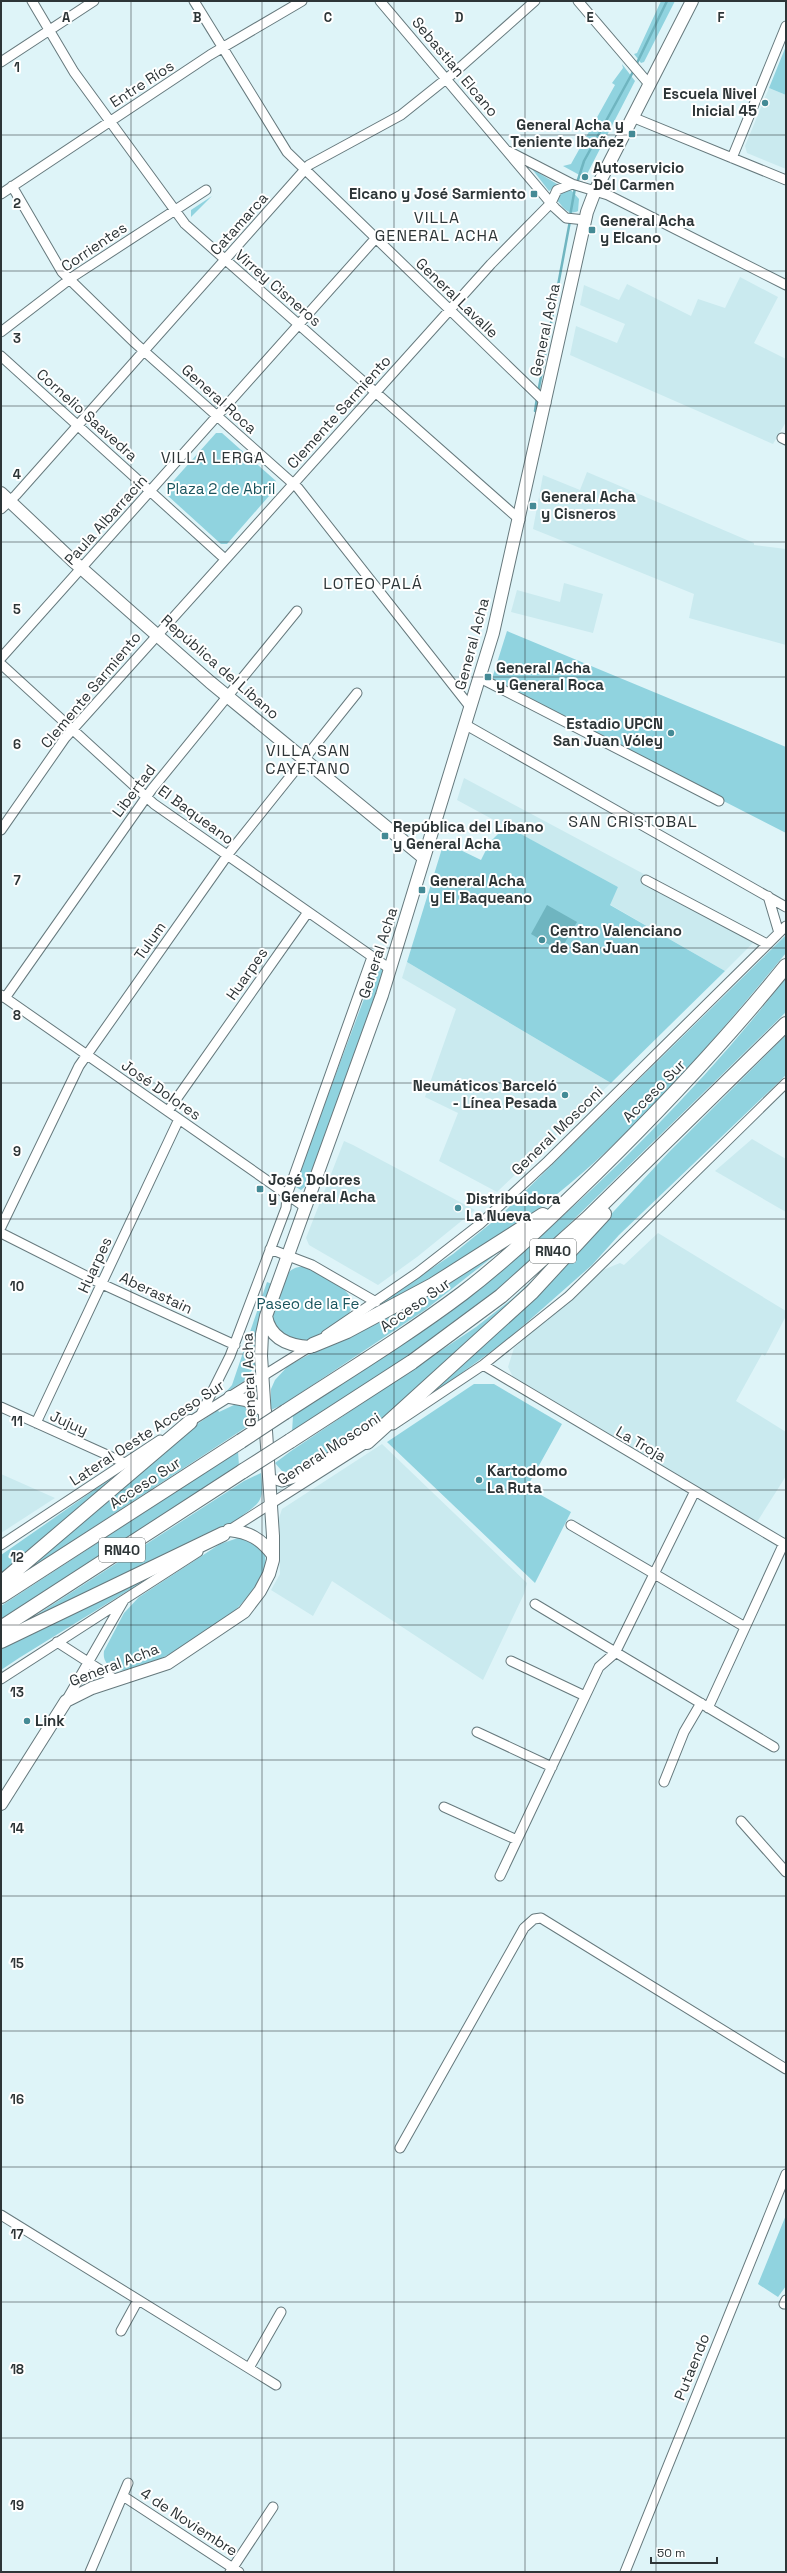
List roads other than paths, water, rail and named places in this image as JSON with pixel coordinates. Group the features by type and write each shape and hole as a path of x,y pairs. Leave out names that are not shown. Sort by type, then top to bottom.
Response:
{"highway":[{"name":"Acceso Sur","path":"1,1596 399,1338 463,1293 511,1253 585,1183 703,1065 786,966"},
{"name":"RN40","path":"1,1628 412,1362 490,1305 561,1243 786,1024"},
{"path":"367,1442 505,1317 550,1274 663,1145"},
{"path":"311,1346 347,1332 433,1285 520,1230 585,1183"},
{"path":"1,1583 195,1419"},
{"path":"1,1641 226,1532"}],"main road":[{"name":"General Acha","path":"1,1804 66,1701 92,1688 168,1663 244,1612 264,1586 271,1568 273,1555 271,1503 261,1342 266,1316 390,969 480,678 494,629 520,520 585,220 595,191 692,1"},
{"name":"República del Líbano","path":"4,501 228,697 424,858"},
{"path":"266,1316 272,1331 286,1343 311,1346"},
{"path":"230,1396 246,1400 265,1410"},
{"path":"226,1532 254,1536 263,1543 273,1555"}],"street":[{"name":"Virrey Cisneros","path":"32,1 74,72 185,224 520,520"},
{"path":"1,62 49,29 94,1"},
{"name":"General Lavalle","path":"194,1 282,146 546,403"},
{"name":"Entre Ríos","path":"1,194 223,48 302,1"},
{"name":"Sebastian Elcano","path":"380,1 565,217 585,220"},
{"name":"Catamarca","path":"4,501 78,426 309,165 401,115 535,1"},
{"path":"578,1 649,84"},
{"path":"732,158 786,26"},
{"path":"632,117 786,180"},
{"name":"Sebastian Elcano","path":"508,151 572,184 614,198 786,285"},
{"path":"552,203 558,189 572,184"},
{"name":"General Roca","path":"12,186 62,272 69,280 144,352 293,484 471,708"},
{"name":"Corrientes","path":"1,332 69,280 206,190"},
{"name":"Clemente Sarmiento","path":"1,830 73,730 449,310 518,235 552,203"},
{"name":"Paula Albarracín","path":"1,658 376,239"},
{"name":"Cornelio Saavedra","path":"1,356 225,559"},
{"name":"Libertad","path":"3,996 146,797 297,611"},
{"name":"El Baqueano","path":"1,664 146,797 390,969"},
{"path":"480,678 719,801"},
{"name":"Tulum","path":"1,1227 79,1066 227,855 357,693"},
{"path":"466,725 786,907"},
{"path":"646,880 768,944"},
{"path":"768,896 779,933"},
{"name":"Huarpes","path":"168,1111 308,912"},
{"name":"General Mosconi","path":"311,1346 376,1302 453,1245 505,1201 786,926"},
{"name":"General Acha","path":"195,1419 235,1345 286,1208 287,1195 372,957"},
{"name":"José Dolores","path":"3,996 305,1207"},
{"name":"General Mosconi","path":"1,1679 483,1365 529,1330 588,1279 786,1083"},
{"name":"Huarpes","path":"36,1423 179,1119"},
{"name":"Aberastain","path":"1,1234 102,1284 235,1345"},
{"path":"270,1249 312,1265 376,1302"},
{"name":"Lateral Oeste Acceso Sur","path":"1,1545 125,1463 311,1346"},
{"name":"La Troja","path":"483,1365 785,1544"},
{"name":"Jujuy","path":"1,1407 125,1463"},
{"name":"General Mosconi","path":"269,1478 282,1482 302,1475 372,1430 387,1423 402,1419"},
{"path":"282,1482 305,1482"},
{"path":"500,1876 599,1667 615,1653 695,1491"},
{"path":"571,1525 745,1627"},
{"path":"664,1782 684,1732 704,1706 745,1627 785,1544"},
{"path":"66,1701 125,1599"},
{"path":"535,1604 774,1747"},
{"path":"57,1642 116,1680"},
{"path":"510,1661 585,1696"},
{"path":"477,1732 552,1767"},
{"path":"444,1807 517,1840"},
{"path":"741,1821 786,1872"},
{"path":"400,2148 524,1928 534,1919 541,1918 786,2069"},
{"name":"Putaendo","path":"625,2572 786,2174"},
{"path":"1,2216 276,2385"},
{"path":"121,2331 138,2300"},
{"path":"249,2368 280,2312"},
{"path":"90,2572 128,2483"},
{"name":"4 de Noviembre","path":"123,2496 234,2571"},
{"path":"234,2571 272,2507"}],"waterway":[{"path":"636,65 667,1"},
{"path":"577,183 584,161 634,70"},
{"path":"570,216 575,188"},
{"path":"538,393 570,221"},
{"path":"535,411 537,398"}],"place":[{"name":"Escuela Nivel Inicial 45","path":"765,103"},
{"name":"General Acha y Teniente Ibañez","path":"632,134"},
{"name":"Autoservicio Del Carmen","path":"585,177"},
{"name":"Elcano y José Sarmiento","path":"534,194"},
{"name":"General Acha y Elcano","path":"592,230"},
{"name":"General Acha y Cisneros","path":"533,506"},
{"name":"General Acha y General Roca","path":"488,677"},
{"name":"Estadio UPCN San Juan Vóley","path":"671,733"},
{"name":"República del Líbano y General Acha","path":"385,836"},
{"name":"General Acha y El Baqueano","path":"422,890"},
{"name":"Centro Valenciano de San Juan","path":"542,940"},
{"name":"Neumáticos Barceló - Línea Pesada","path":"565,1095"},
{"name":"José Dolores y General Acha","path":"260,1189"},
{"name":"Distribuidora La Nueva","path":"458,1208"},
{"name":"Kartodomo La Ruta","path":"479,1480"},
{"name":"Link","path":"27,1721"}],"district":[{"name":"VILLA GENERAL ACHA","path":"437,226"},
{"name":"VILLA LERGA","path":"213,457"},
{"name":"LOTEO PALÁ","path":"373,583"},
{"name":"VILLA SAN CAYETANO","path":"308,759"},
{"name":"SAN CRISTOBAL","path":"633,821"}],"park label":[{"name":"Plaza 2 de Abril","path":"221,489"},
{"name":"Paseo de la Fe","path":"308,1304"}]}
